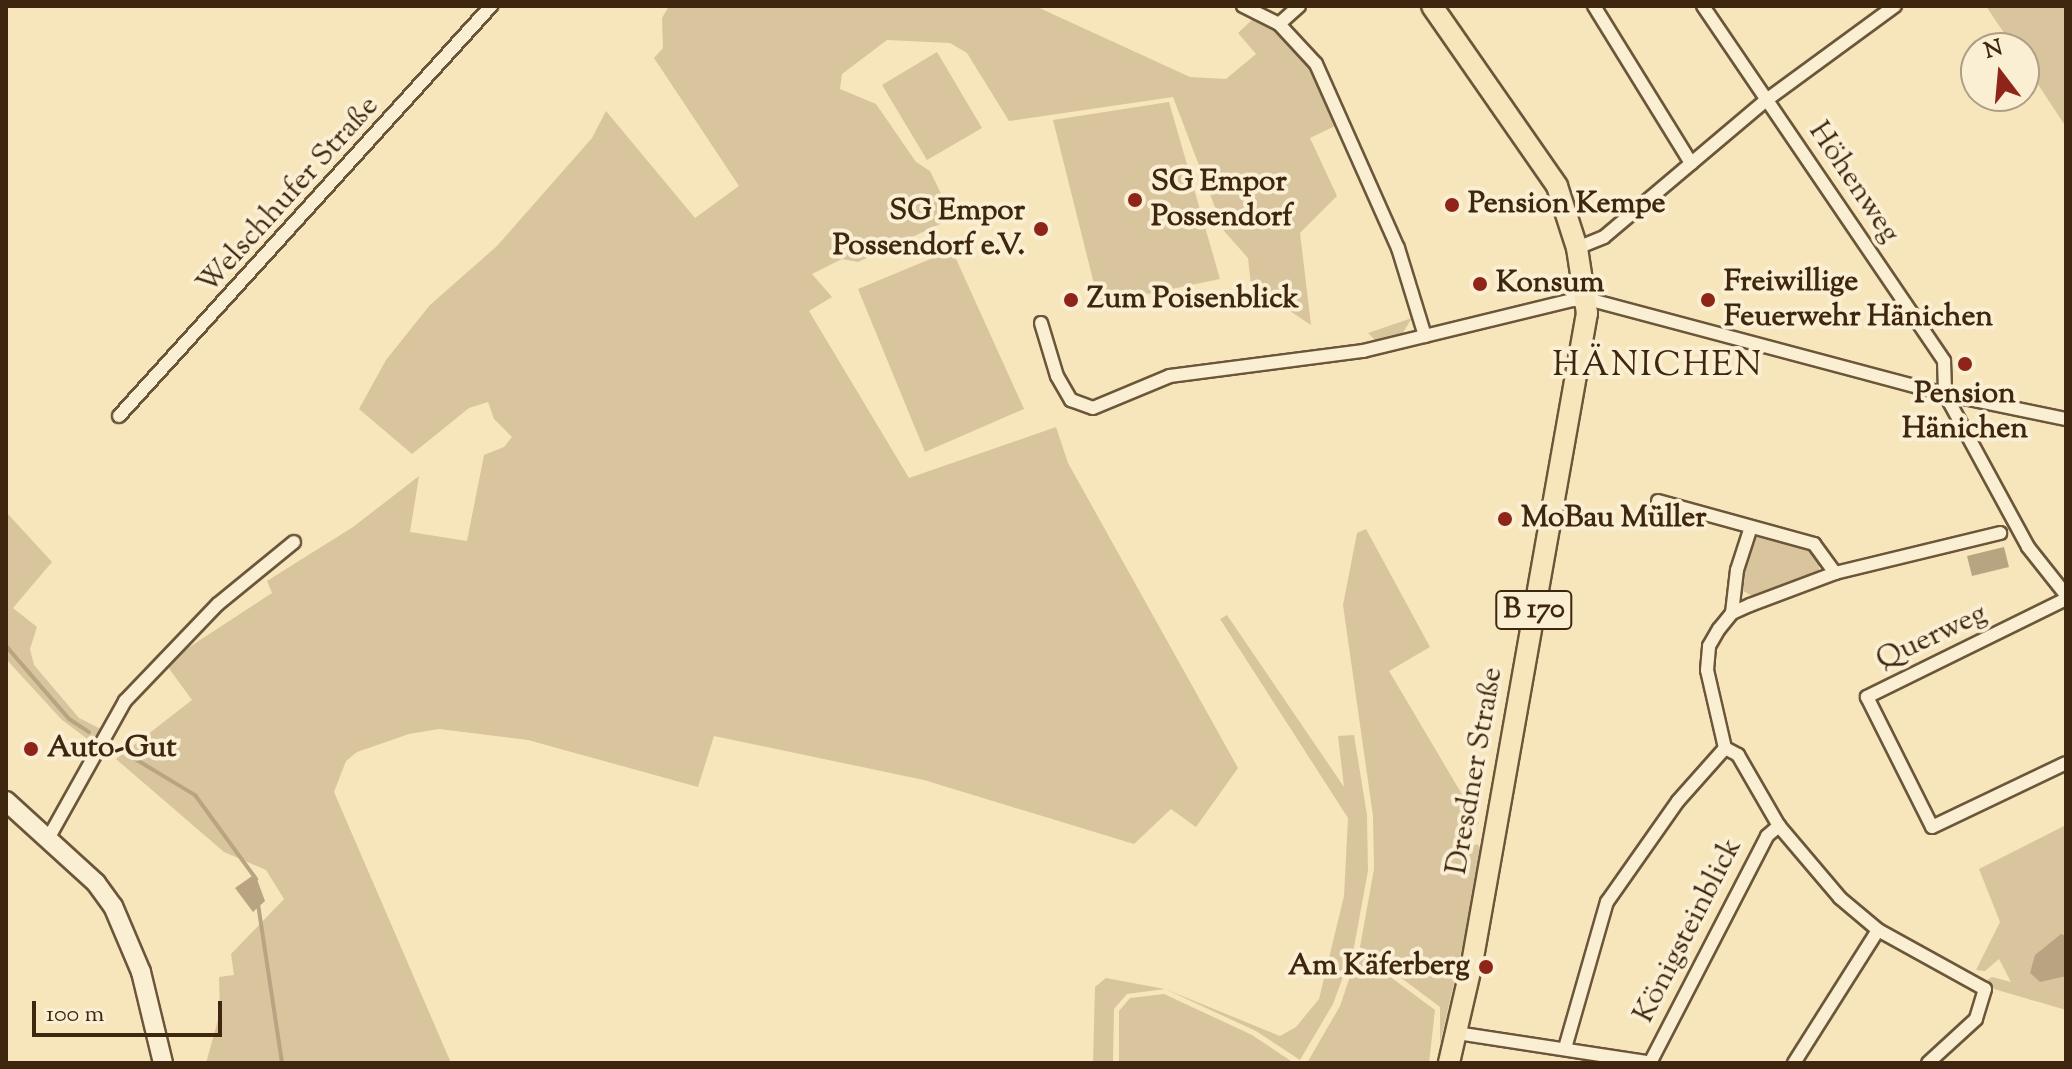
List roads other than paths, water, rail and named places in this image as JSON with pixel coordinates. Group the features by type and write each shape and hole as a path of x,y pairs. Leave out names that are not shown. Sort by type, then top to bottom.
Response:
{"main road":[{"name":"Dresdner Straße","path":"1432,6 1557,186 1577,248 1586,301 1584,352 1449,1063"},
{"path":"6,801 96,883 128,934 163,1063"}],"street":[{"name":"Welschhufer Straße","path":"119,416 491,6"},
{"path":"1243,6 1279,24 1316,64 1403,260 1425,336"},
{"path":"1279,24 1299,6"},
{"path":"1594,6 1691,163"},
{"name":"Höhenweg","path":"1703,6 1944,361 1945,394"},
{"path":"1577,248 1604,237 1765,101 1895,6"},
{"path":"1041,323 1057,376 1071,400 1093,408 1170,376 1324,358 1586,301 1945,394 2066,419"},
{"name":"Querweg","path":"1945,394 2028,547 2066,597 1867,697 1932,827 2066,763"},
{"path":"1658,501 1814,544 1835,573"},
{"path":"1751,527 1737,570 1732,613 1709,646 1707,670 1725,748 1750,771 1779,826 1831,888 1878,930 1985,989 1976,1019 1928,1063"},
{"path":"1732,613 1835,573 2000,533"},
{"path":"49,837 125,701 218,604 294,542"},
{"path":"1565,1048 1607,902 1668,813 1725,748"},
{"name":"Königsteinblick","path":"1651,1063 1767,836 1779,826"},
{"path":"1794,1063 1878,930"},
{"path":"1457,1033 1651,1063"}],"waterway":[{"path":"6,646 69,719 89,732"},
{"path":"112,745 195,795 256,879"},
{"path":"258,904 282,1063"}],"place":[{"name":"SG Empor Possendorf","path":"1135,200"},
{"name":"Pension Kempe","path":"1452,205"},
{"name":"SG Empor Possendorf e.V.","path":"1041,229"},
{"name":"Konsum","path":"1480,284"},
{"name":"Zum Poisenblick","path":"1071,300"},
{"name":"Freiwillige Feuerwehr Hänichen","path":"1708,300"},
{"name":"Pension Hänichen","path":"1965,364"},
{"name":"MoBau Müller","path":"1505,519"},
{"name":"Auto-Gut","path":"31,749"},
{"name":"Am Käferberg","path":"1486,967"}],"district":[{"name":"HÄNICHEN","path":"1658,367"}]}
